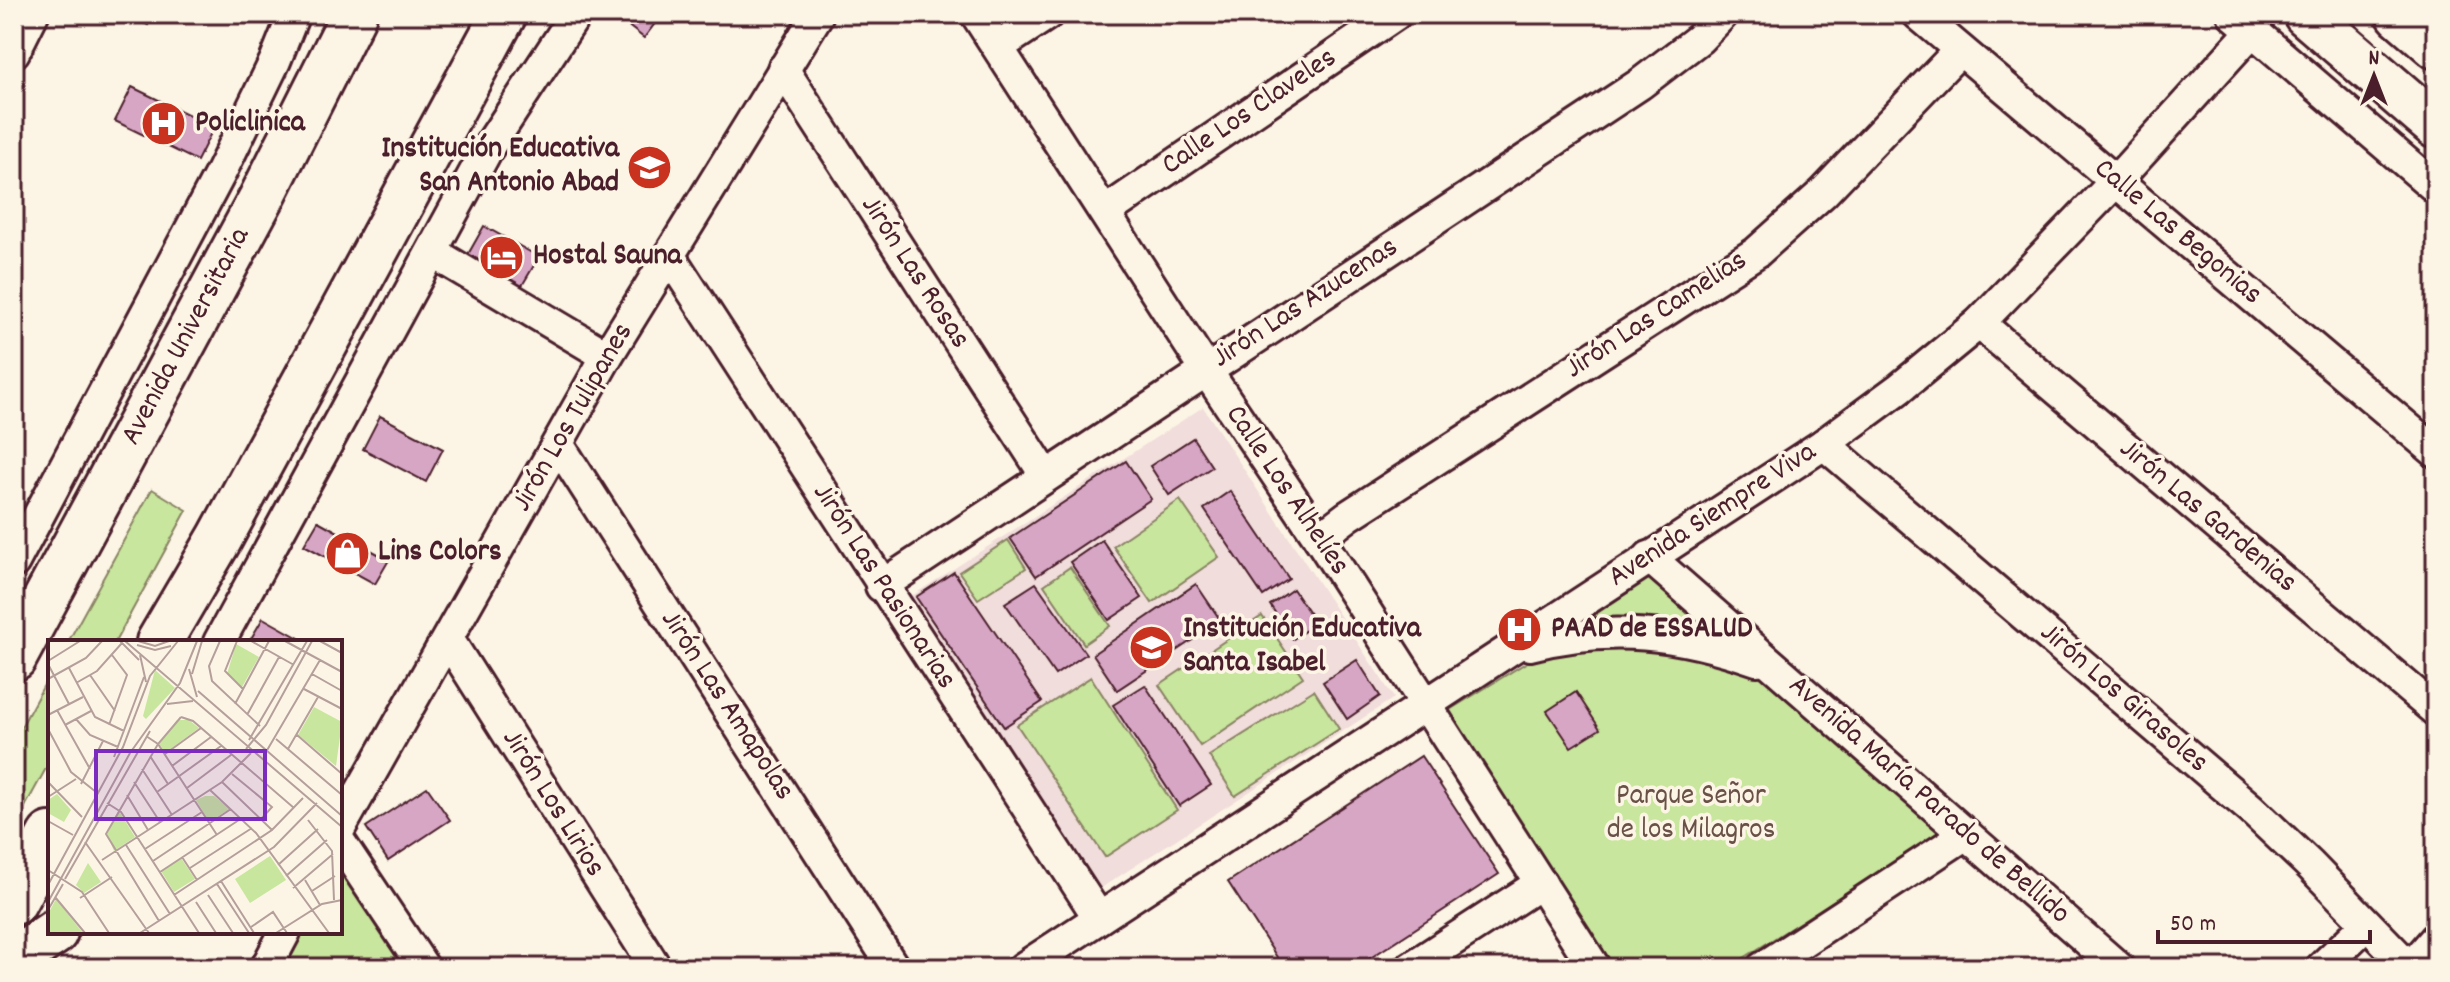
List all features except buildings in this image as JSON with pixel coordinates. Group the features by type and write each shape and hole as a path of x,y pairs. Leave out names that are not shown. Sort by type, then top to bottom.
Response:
{"main road":[{"name":"Avenida Universitaria","path":"14,658 261,199 354,14"},
{"path":"160,640 220,538 504,14"},
{"path":"2306,14 2436,126"},
{"path":"2399,14 2436,46"},
{"path":"14,902 48,839"},
{"path":"16,968 27,951 53,934"}],"street":[{"path":"14,52 33,14"},
{"name":"Avenida Universitaria","path":"14,562 221,172 275,61 294,14"},
{"path":"220,640 488,148 576,14"},
{"name":"Jirón Los Tulipanes","path":"342,824 607,356 818,14"},
{"name":"Calle Los Alhelíes","path":"976,14 1206,370 1319,538 1595,968"},
{"path":"998,47 1048,14"},
{"name":"Calle Los Claveles","path":"1105,212 1396,14"},
{"name":"Jirón Las Azucenas","path":"881,586 1640,84 1699,39 1723,14"},
{"name":"Calle Las Begonias","path":"1918,14 2436,452"},
{"path":"2243,22 2436,188"},
{"name":"Avenida Siempre Viva","path":"1023,968 1824,444 1900,388 1979,323 2116,181 2243,22"},
{"name":"Jirón Las Camelias","path":"1319,538 1348,516 1757,252 1823,193 1960,50"},
{"name":"Jirón Las Rosas","path":"783,69 1046,476"},
{"path":"432,252 607,356"},
{"name":"Jirón Las Pasionarias","path":"669,255 1099,918"},
{"name":"Jirón Las Gardenias","path":"1979,323 2436,711"},
{"name":"Jirón Las Amapolas","path":"558,444 894,968"},
{"name":"Jirón Los Girasoles","path":"1824,444 2251,809 2410,968"},
{"name":"Avenida María Parado de Bellido","path":"1649,557 2119,968"},
{"name":"Avenida María Parado de Bellido","path":"1508,651 1563,637 1634,633 1674,637 1773,666"},
{"name":"Jirón Los Lirios","path":"448,639 656,968"},
{"path":"1762,968 1966,834"},
{"path":"342,845 424,968"},
{"path":"1410,968 1541,883"},
{"path":"2321,968 2367,924"},
{"path":"38,968 55,934"},
{"path":"266,968 284,934"},
{"path":"2410,968 2436,938"}],"shaded area":[{"name":"Institución Educativa Santa Isabel","path":"1203,407 1394,698 1101,888 910,597"}],"green space":[{"path":"152,489 187,510 116,640 69,640"},
{"path":"1180,500 1219,557 1152,603 1113,546"},
{"path":"1008,540 1026,568 978,599 959,572"},
{"path":"1070,567 1110,626 1084,644 1044,585"},
{"path":"1649,578 1725,640 1579,625"},
{"path":"1262,616 1303,677 1200,746 1159,685"},
{"name":"Parque Señor de los Milagros","path":"1623,643 1753,669 1943,831 1728,968 1611,968 1448,711 1529,661 1555,650"},
{"path":"1091,677 1177,810 1105,857 1017,725"},
{"path":"48,678 48,765 14,827 14,740"},
{"path":"1314,690 1339,729 1235,796 1209,756"},
{"path":"342,873 404,968 277,968 295,934 342,934"}],"place":[{"name":"Policlinica","path":"164,124"},
{"name":"Institución Educativa San Antonio Abad","path":"650,167"},
{"name":"Hostal Sauna","path":"502,257"},
{"name":"Lins Colors","path":"347,553"},
{"name":"PAAD de ESSALUD","path":"1520,630"},
{"name":"Institución Educativa Santa Isabel","path":"1152,647"}]}
